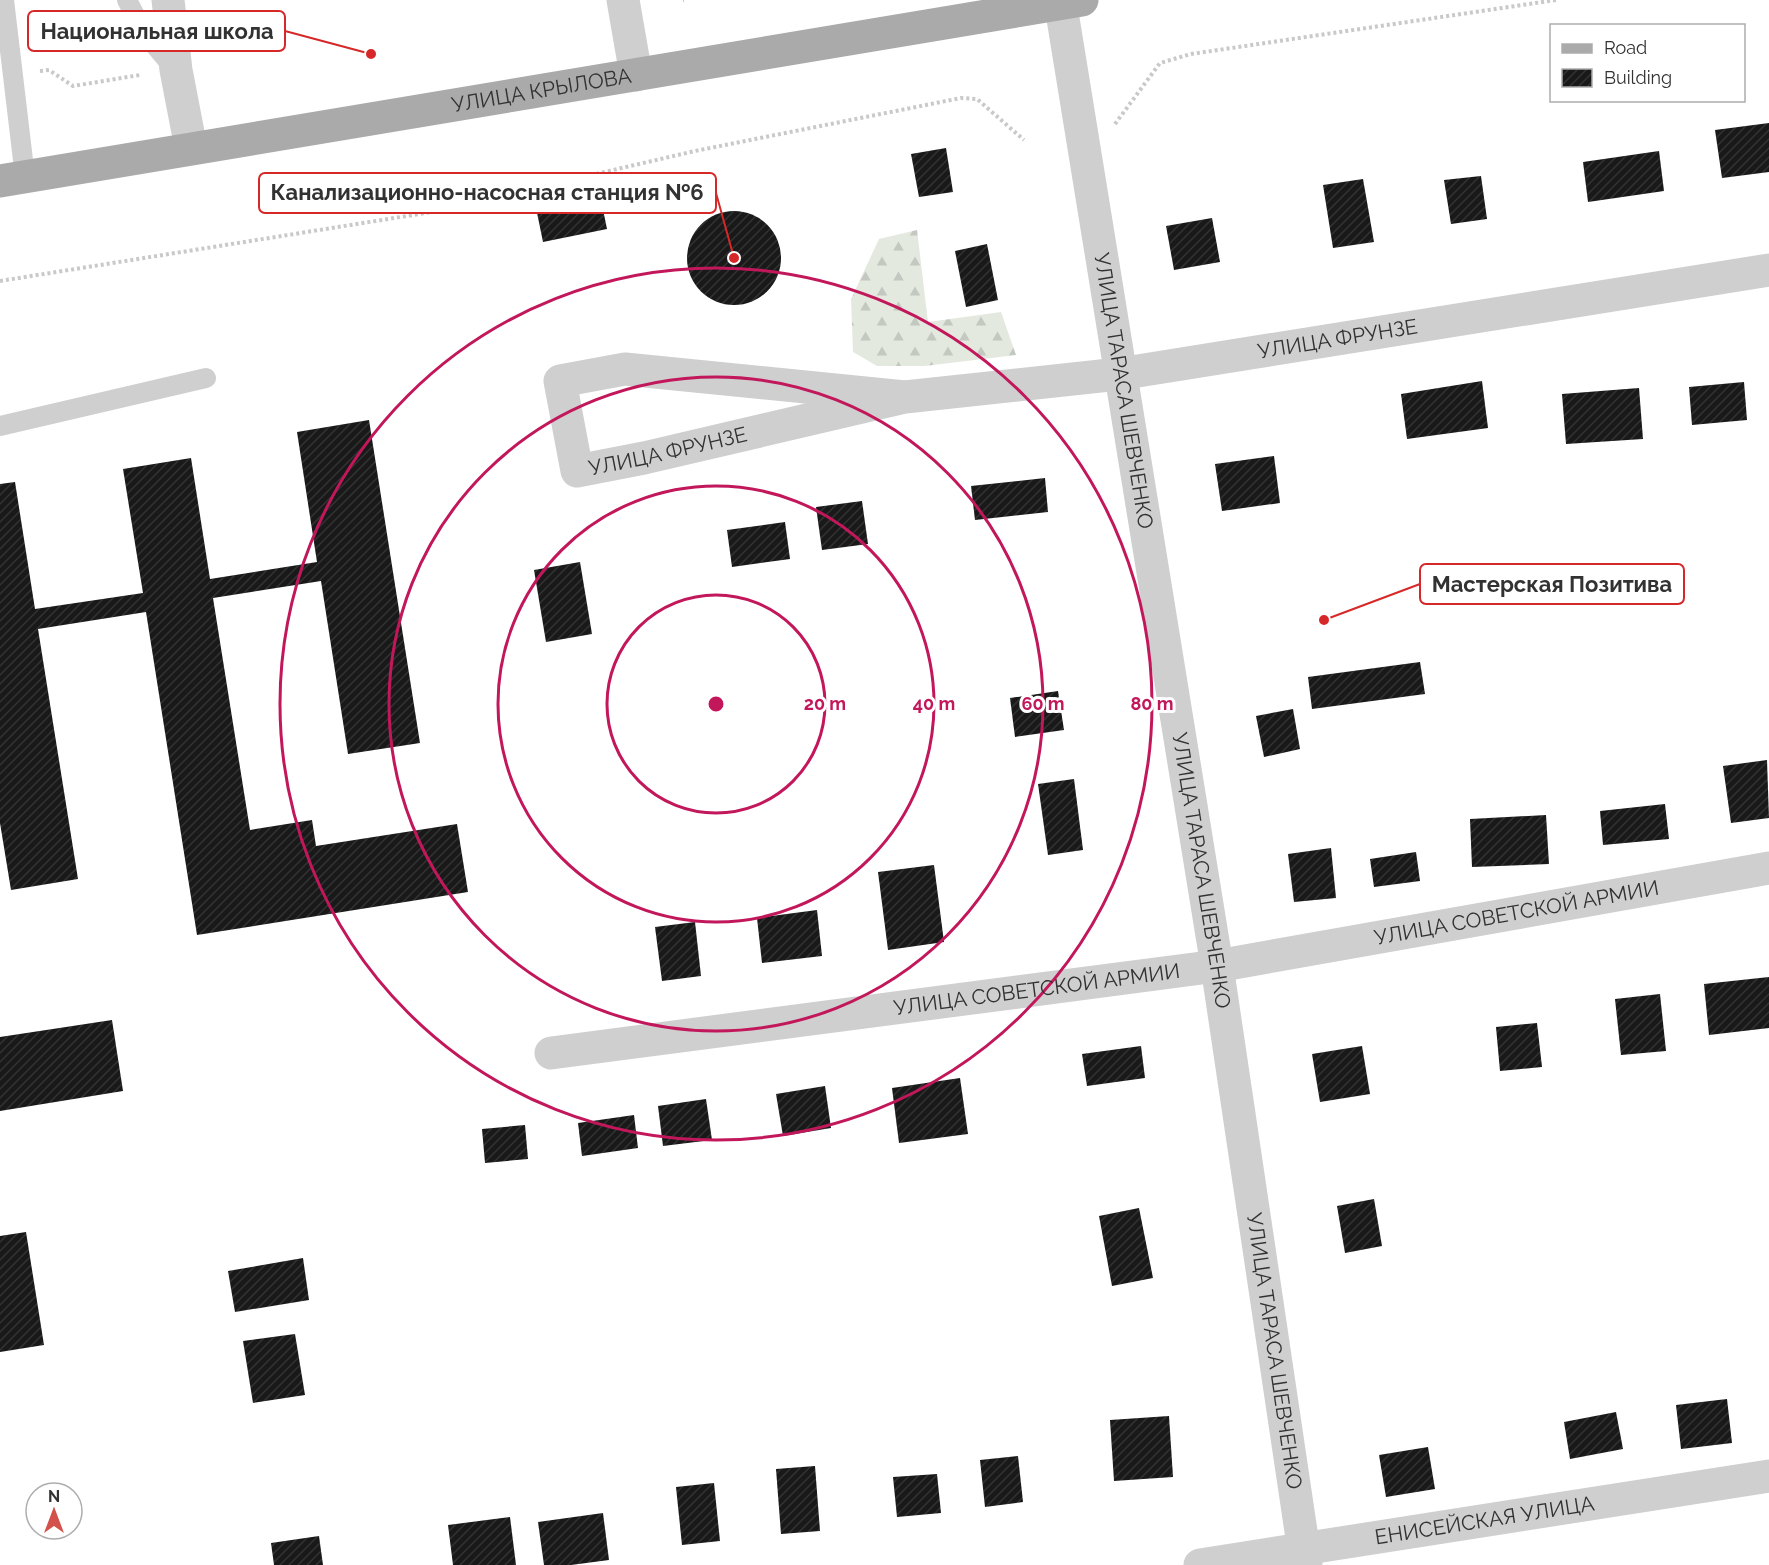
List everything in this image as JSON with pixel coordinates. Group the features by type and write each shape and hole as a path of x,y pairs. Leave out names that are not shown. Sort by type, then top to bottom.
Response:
{"main road":[{"name":"УЛИЦА КРЫЛОВА","path":"13,179 1068,1"}],"street":[{"path":"168,0 176,70 191,148"},
{"path":"623,0 636,75"},
{"name":"УЛИЦА ТАРАСА ШЕВЧЕНКО","path":"1068,1 1119,374 1217,966 1305,1557"},
{"name":"УЛИЦА ФРУНЗЕ","path":"905,397 625,369 560,381 577,471 644,458 905,397 1119,374 1769,270"},
{"name":"УЛИЦА СОВЕТСКОЙ АРМИИ","path":"551,1053 1217,966 1769,868"},
{"name":"ЕНИСЕЙСКАЯ УЛИЦА","path":"1200,1565 1305,1557 1769,1476"}],"lane":[{"path":"4,0 14,74 13,179"},
{"path":"127,0 143,31 176,70"},
{"path":"0,426 206,378"}],"path":[{"path":"1114,126 1160,63 1191,54 1556,0"},
{"path":"14,74 49,70 73,86 176,70"},
{"path":"0,281 432,212 695,151 961,98 977,99 1024,140"}],"green space":[{"path":"917,230 928,322 1001,312 1016,355 925,366 877,366 853,352 851,299 879,239"}],"building":[{"path":"1769,123 1769,172 1722,178 1715,130"},
{"path":"946,148 953,192 919,197 911,154"},
{"path":"1659,151 1664,191 1588,202 1583,162"},
{"path":"1481,176 1487,219 1451,224 1444,180"},
{"path":"1363,179 1374,242 1333,248 1323,185"},
{"path":"598,185 607,229 543,242 534,198"},
{"path":"734,211 752,215 767,225 777,240 781,258 777,276 767,291 752,301 734,305 716,301 701,291 691,276 687,258 691,240 701,225 716,215"},
{"path":"1212,218 1220,262 1174,270 1166,226"},
{"path":"987,244 998,300 966,307 955,251"},
{"path":"1482,381 1488,428 1407,439 1401,394"},
{"path":"1744,382 1747,420 1692,425 1689,387"},
{"path":"1639,388 1643,439 1566,444 1562,394"},
{"path":"369,420 420,743 348,754 321,581 213,598 250,830 312,820 316,846 457,824 468,892 197,935 146,612 38,629 78,879 11,890 0,823 0,484 15,482 35,609 143,593 123,469 191,458 210,579 317,562 297,432"},
{"path":"1274,456 1280,503 1222,511 1215,464"},
{"path":"1045,478 1048,512 975,520 971,486"},
{"path":"862,501 868,544 822,550 816,507"},
{"path":"785,522 790,559 732,567 727,530"},
{"path":"580,562 592,634 546,642 534,570"},
{"path":"1420,662 1425,694 1312,709 1308,677"},
{"path":"1058,691 1064,730 1015,737 1010,698"},
{"path":"1293,709 1300,749 1264,757 1256,716"},
{"path":"1767,760 1769,818 1731,823 1723,766"},
{"path":"1074,779 1083,850 1048,855 1038,784"},
{"path":"1665,804 1669,839 1603,845 1600,811"},
{"path":"1546,815 1549,864 1472,867 1470,819"},
{"path":"1331,848 1336,898 1294,902 1288,854"},
{"path":"1416,852 1420,881 1374,887 1370,859"},
{"path":"934,865 944,942 888,950 878,872"},
{"path":"817,910 822,956 762,963 757,918"},
{"path":"695,922 701,976 662,981 655,927"},
{"path":"1769,977 1769,1028 1709,1035 1704,984"},
{"path":"1660,994 1666,1051 1621,1055 1615,999"},
{"path":"112,1020 123,1091 0,1111 0,1037"},
{"path":"1537,1023 1542,1067 1500,1071 1496,1027"},
{"path":"1141,1046 1145,1078 1087,1086 1082,1054"},
{"path":"1362,1046 1370,1094 1320,1102 1312,1054"},
{"path":"960,1078 968,1134 899,1143 892,1088"},
{"path":"825,1086 831,1128 783,1136 776,1094"},
{"path":"706,1099 712,1140 663,1146 658,1106"},
{"path":"634,1115 638,1148 582,1156 578,1123"},
{"path":"525,1125 528,1159 485,1163 482,1129"},
{"path":"1374,1199 1382,1246 1345,1253 1337,1206"},
{"path":"1139,1208 1153,1278 1112,1286 1099,1216"},
{"path":"26,1232 44,1345 0,1352 0,1236"},
{"path":"303,1258 309,1300 235,1312 228,1271"},
{"path":"295,1334 305,1395 253,1403 243,1341"},
{"path":"1727,1399 1732,1443 1681,1449 1676,1405"},
{"path":"1616,1412 1623,1449 1570,1459 1564,1422"},
{"path":"1169,1416 1173,1477 1114,1481 1110,1420"},
{"path":"1428,1447 1435,1489 1386,1497 1379,1455"},
{"path":"1018,1456 1023,1502 985,1507 980,1460"},
{"path":"815,1466 820,1531 781,1534 776,1469"},
{"path":"937,1474 941,1513 897,1517 893,1477"},
{"path":"714,1483 720,1541 682,1545 676,1487"},
{"path":"603,1513 609,1560 571,1565 544,1565 538,1522"},
{"path":"510,1517 516,1565 453,1565 448,1525"},
{"path":"319,1536 323,1565 274,1565 271,1543"}],"place":[{"name":"Национальная школа","path":"371,54"},
{"name":"Канализационно-насосная станция №6","path":"734,258"},
{"name":"Мастерская Позитива","path":"1324,620"}]}
